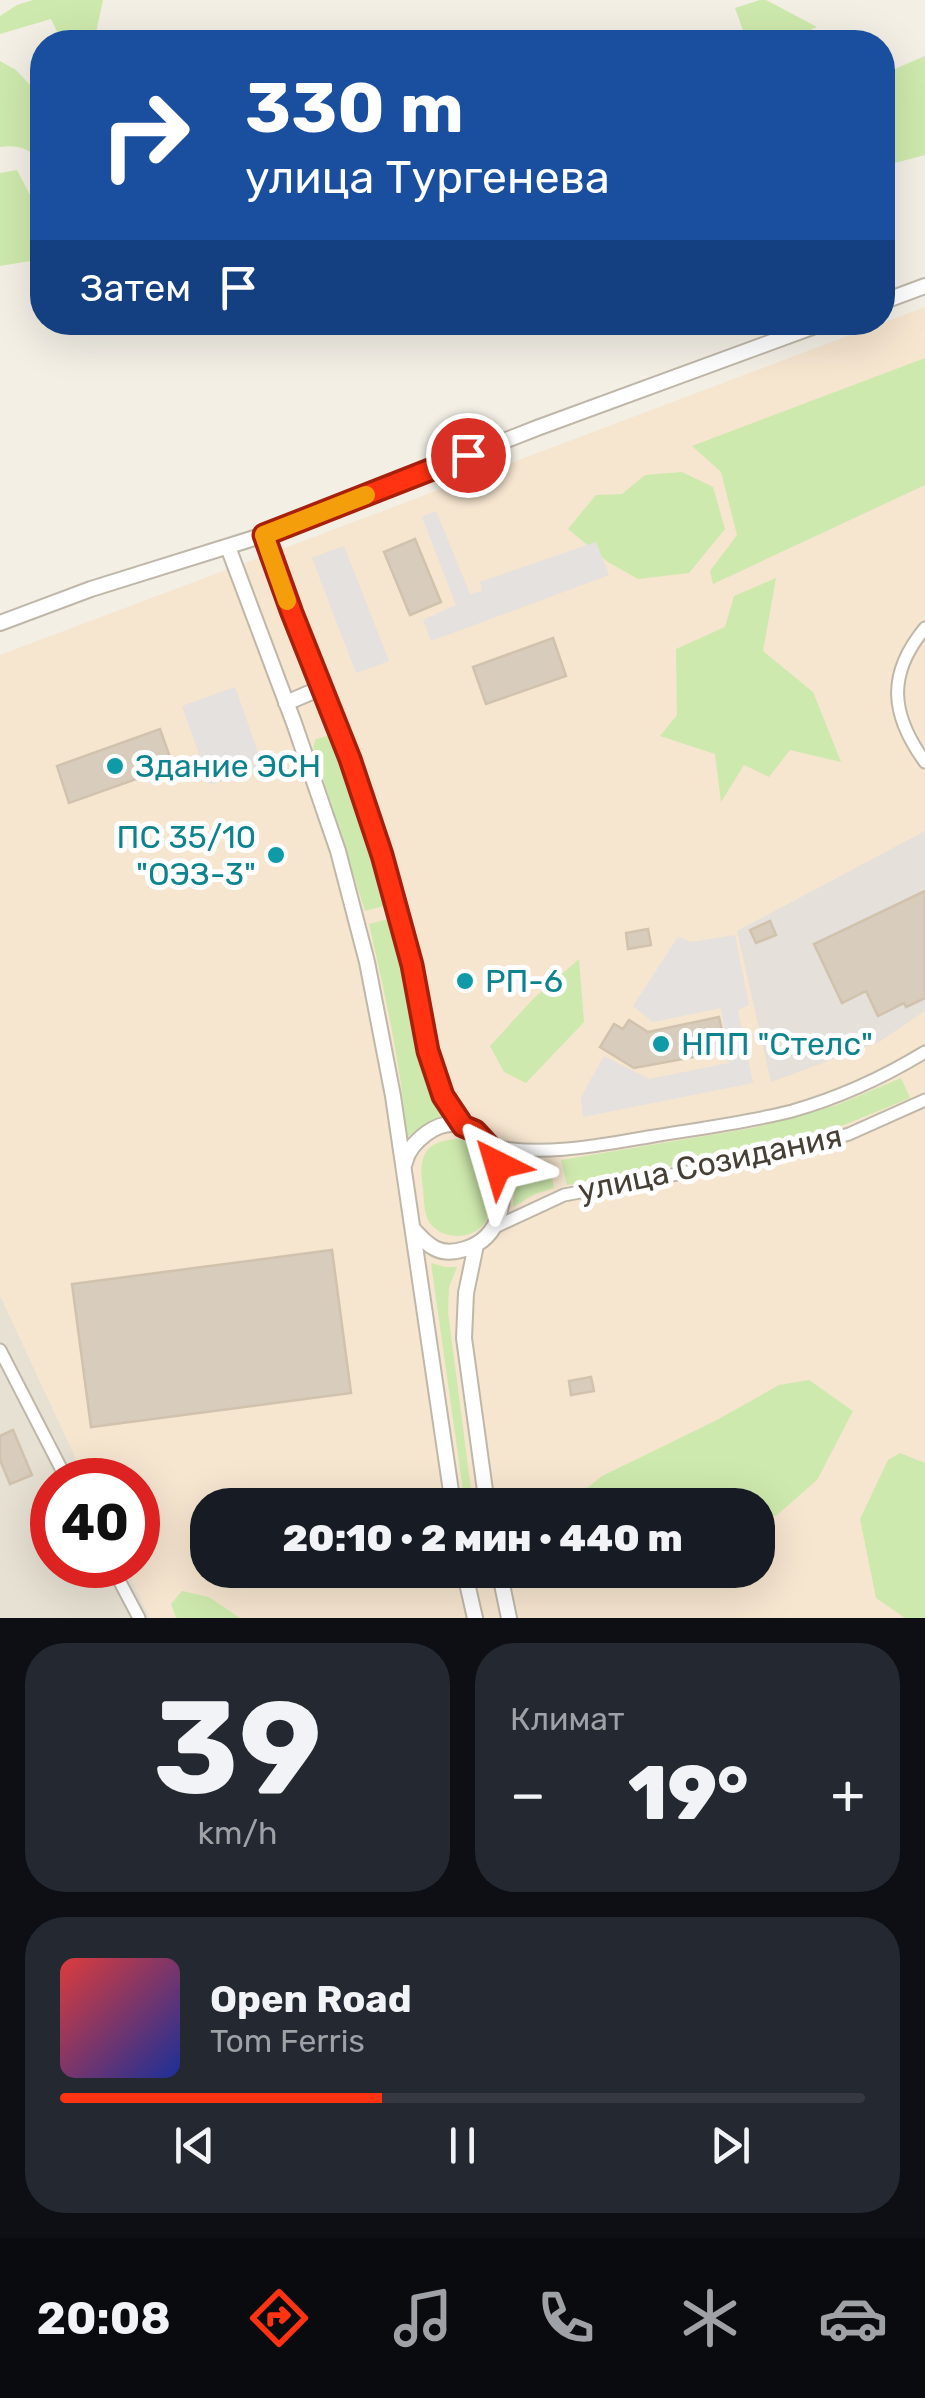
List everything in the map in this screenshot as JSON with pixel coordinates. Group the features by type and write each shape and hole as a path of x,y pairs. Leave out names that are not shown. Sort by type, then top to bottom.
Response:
{"street":[{"path":"895,297 925,286"},
{"path":"0,623 91,589 264,535 791,335"},
{"path":"264,535 350,759 412,965 428,1051 443,1096 463,1126"},
{"path":"228,547 338,851 361,934 386,1055 451,1488"},
{"path":"925,628 904,659 896,687 903,727 925,762"},
{"path":"286,702 321,688"},
{"name":"улица Созидания","path":"488,1145 508,1150 553,1150 752,1120 833,1096 901,1067 925,1052"},
{"name":"улица Созидания","path":"495,1228 564,1195 783,1154 849,1134 925,1100"},
{"path":"404,1174 406,1156 421,1138 444,1126 463,1126 475,1131 488,1145 502,1183 502,1206 495,1228 476,1245 447,1252 428,1246 413,1229"},
{"path":"476,1245 466,1293 464,1338 485,1488"},
{"path":"0,1350 56,1458"},
{"path":"123,1588 139,1618"},
{"path":"468,1588 476,1618"},
{"path":"503,1588 509,1618"}],"shaded area":[{"path":"925,307 925,1618 150,1618 136,1588 160,1588 160,1458 76,1458 0,1295 0,655 851,335 895,335 895,318"},
{"path":"436,511 470,594 482,591 480,582 596,542 609,575 431,641 423,620 456,605 422,517"},
{"path":"344,546 389,661 356,673 312,558"},
{"path":"235,687 263,766 210,785 182,706"},
{"path":"925,831 925,1011 879,1042 771,1082 737,931"},
{"path":"735,935 749,1005 738,1010 753,1083 583,1117 581,1097 604,1056 649,1079 729,1063 721,1008 653,1022 633,1006 678,937 692,942"},
{"path":"0,1295 76,1458 30,1458 30,1588 136,1588 150,1618 0,1618"}],"green space":[{"path":"33,0 103,0 97,30 56,30 51,19 0,34 0,16"},
{"path":"766,0 817,27 743,30 735,8"},
{"path":"925,56 925,155 895,163 895,69"},
{"path":"0,61 30,85 30,152 13,146 0,147"},
{"path":"17,170 30,195 30,261 0,266 0,173"},
{"path":"925,358 925,485 713,584 710,571 737,535 721,472 692,446"},
{"path":"682,472 713,487 725,529 689,573 638,579 608,562 568,529 596,495 622,494 645,475"},
{"path":"776,578 763,651 813,692 841,762 790,750 769,777 744,765 721,802 715,754 660,736 677,715 676,649 725,627 734,596"},
{"path":"333,738 387,905 365,911 313,747 316,739"},
{"path":"392,918 423,1073 444,1117 407,1137 397,1056 369,924"},
{"path":"579,959 584,1022 526,1083 504,1072 490,1046 533,999"},
{"path":"901,1078 910,1098 844,1125 756,1151 567,1185 561,1160 753,1128 837,1105"},
{"path":"460,1139 480,1152 490,1179 491,1200 482,1226 469,1234 454,1236 439,1231 428,1220 422,1167 431,1147"},
{"path":"509,1160 549,1161 554,1188 513,1207 514,1182"},
{"path":"431,1263 457,1267 449,1287 448,1312 471,1488 463,1488"},
{"path":"809,1380 853,1411 817,1480 777,1515 775,1488 587,1488 602,1476 779,1385"},
{"path":"900,1453 925,1463 925,1618 905,1618 876,1598 860,1519 888,1460"},
{"path":"182,1591 209,1597 240,1618 176,1618 171,1604"}],"building":[{"path":"415,539 441,602 410,615 384,552"},
{"path":"553,638 566,676 486,704 473,667"},
{"name":"Здание ЭСН","path":"160,729 173,766 69,803 57,766"},
{"path":"925,891 925,998 878,1016 866,991 842,1003 814,944"},
{"path":"770,921 776,935 756,943 750,930"},
{"path":"648,929 651,945 628,949 626,933"},
{"name":"НПП \"Стелс\"","path":"719,1017 724,1039 719,1040 721,1052 634,1068 600,1047 614,1024 623,1029 629,1020 648,1032"},
{"path":"332,1250 351,1393 91,1427 72,1284"},
{"path":"591,1377 594,1391 571,1395 569,1381"},
{"path":"13,1430 30,1476 10,1484 0,1460 0,1436"}],"slow traffic":[{"path":"287,601 264,535 366,495"}],"place":[{"name":"Здание ЭСН","path":"115,766"},
{"name":"ПС 35/10 \"ОЭЗ-3\"","path":"276,855"},
{"name":"РП-6","path":"465,981"},
{"name":"НПП \"Стелс\"","path":"661,1044"}],"route":[{"path":"468,455 264,535 350,759 382,855 412,965 428,1051 443,1096 463,1126 475,1131 488,1145 498,1165"}]}
